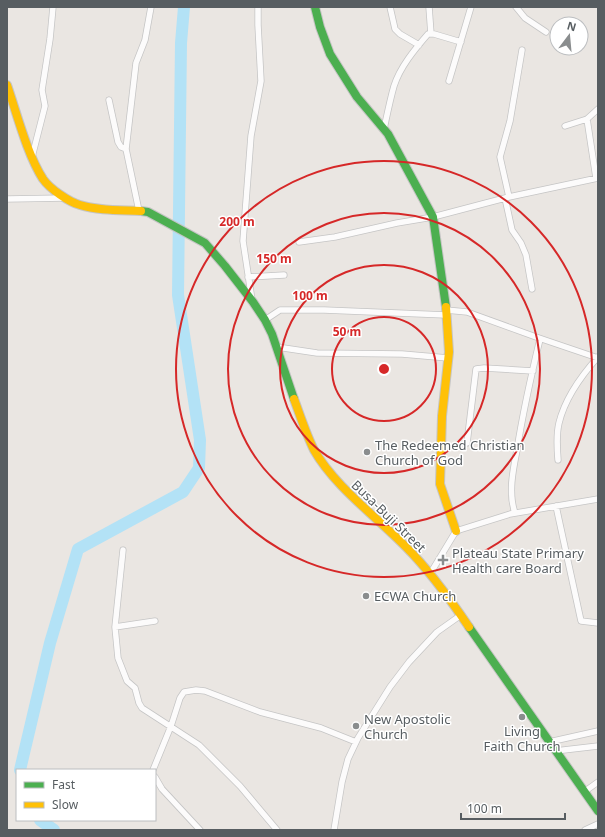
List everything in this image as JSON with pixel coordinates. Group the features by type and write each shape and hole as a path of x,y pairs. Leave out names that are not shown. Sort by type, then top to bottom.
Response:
{"street":[{"path":"32,157 45,106 42,90 50,39 52,7"},
{"path":"139,211 126,149 136,63 145,40 151,7"},
{"path":"253,302 243,241 251,136 261,81 258,7"},
{"path":"315,7 320,27 330,54 357,97 388,134 433,217 446,313 448,358 442,416 440,484 456,531"},
{"path":"390,7 395,29 400,34 419,44"},
{"path":"429,7 431,34"},
{"path":"449,81 471,7"},
{"path":"516,7 525,18 546,32"},
{"path":"384,129 394,86 399,73 419,44 428,34 434,34 461,42"},
{"path":"522,50 510,121 500,157 512,230 521,243 526,255 532,289"},
{"name":"Busa-Buji Street","path":"7,85 32,157 44,180 65,198 80,205 148,212 205,243 226,266 265,320 277,347 310,439 321,460 343,487 407,548 430,574 461,615 598,811"},
{"path":"109,100 118,142 121,147 126,149"},
{"path":"565,126 587,119 598,109"},
{"path":"299,242 334,237 397,223 433,217 507,198 597,179 587,119"},
{"path":"7,199 65,198"},
{"path":"248,277 284,274"},
{"path":"265,320 280,310 446,313 467,312 540,339 598,357 580,377 564,408 559,423 557,443 558,460"},
{"path":"515,513 512,505 512,484 520,429 540,339"},
{"path":"277,347 317,353 402,354 448,358"},
{"path":"467,443 476,369 484,368 533,371"},
{"path":"430,574 456,531 515,513 598,499"},
{"path":"556,506 580,621 598,623"},
{"path":"123,550 115,627 118,658 127,681 135,688 139,703 142,708 199,745 240,786 277,830"},
{"path":"334,830 342,782 348,759 356,742 390,687 409,662 438,632 461,615"},
{"path":"115,627 155,621"},
{"path":"153,769 171,726 180,698 184,692 196,690 204,691 260,712 321,728 356,742"},
{"path":"549,742 598,731"},
{"path":"556,751 598,746"},
{"path":"156,780 162,789 200,830"},
{"path":"584,792 598,782"},
{"path":"585,830 598,824"}],"waterway":[{"path":"20,769 50,643 78,549 183,492 199,468 200,440 178,295 181,43 184,7"},
{"path":"41,821 54,830"}],"traffic: fast":[{"path":"315,7 320,27 330,54 357,97 388,134 433,217 446,307"},
{"path":"141,211 148,212 205,243 225,266 265,320 272,334 294,399"},
{"path":"469,627 598,811"}],"traffic: slow":[{"path":"7,85 32,158 43,179 50,187 71,201 87,207 110,210 141,211"},
{"path":"446,307 449,352 442,416 440,484 456,531"},
{"path":"294,399 311,444 323,464 333,477 415,556 455,606 469,627"}],"place":[{"name":"The Redeemed Christian Church of God","path":"367,452"},
{"name":"Plateau State Primary Health care Board","path":"443,560"},
{"name":"ECWA Church","path":"366,596"},
{"name":"Living Faith Church","path":"522,717"},
{"name":"New Apostolic Church","path":"356,726"}]}
